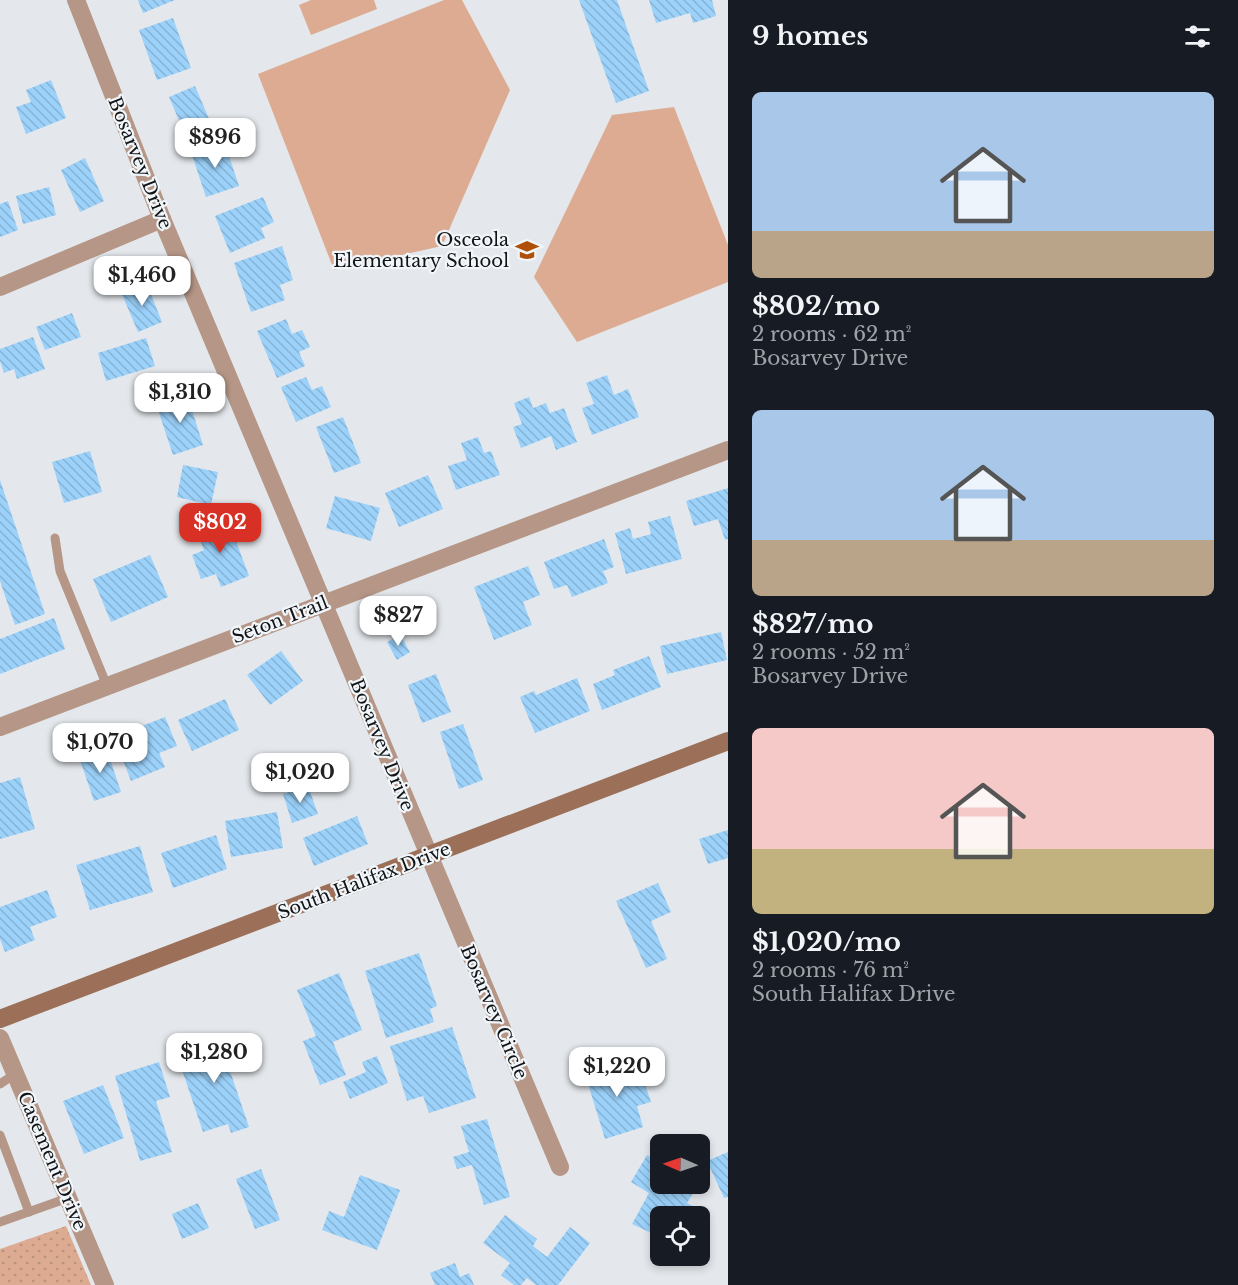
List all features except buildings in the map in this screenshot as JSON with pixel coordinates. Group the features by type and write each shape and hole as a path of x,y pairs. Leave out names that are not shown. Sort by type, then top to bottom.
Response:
{"street":[{"name":"Bosarvey Drive","path":"76,0 162,219 428,857"},
{"path":"0,287 162,219"},
{"name":"Seton Trail","path":"0,727 728,450"},
{"name":"South Halifax Drive","path":"0,1019 728,741"},
{"name":"Bosarvey Circle","path":"428,857 560,1167"},
{"name":"Casement Drive","path":"0,1038 8,1079 68,1198 105,1285"}],"lane":[{"path":"55,538 60,571 107,686"},
{"path":"0,1135 28,1212"},
{"path":"0,1222 68,1198"}],"shaded area":[{"path":"311,0 374,0 377,9 311,35 299,5"},
{"path":"444,0 462,0 510,90 442,246 334,270 258,74"},
{"path":"674,107 728,245 728,282 577,342 534,277 612,115"},
{"path":"66,1226 91,1285 0,1285 0,1249"}],"place":[{"name":"Osceola Elementary School","path":"527,250"}]}
